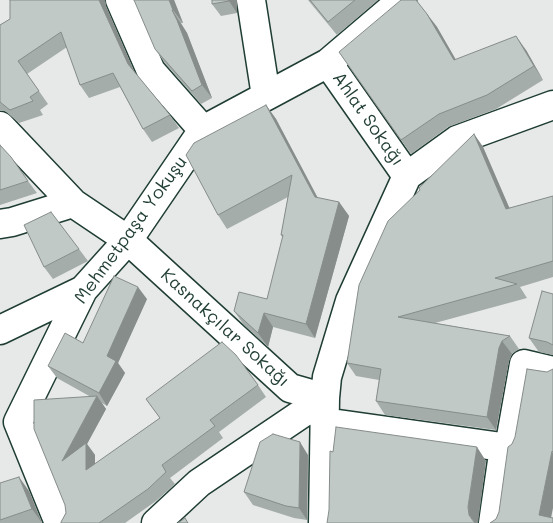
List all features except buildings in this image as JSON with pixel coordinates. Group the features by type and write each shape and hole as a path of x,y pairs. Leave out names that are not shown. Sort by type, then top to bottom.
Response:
{"street":[{"path":"120,0 151,71 203,130"},
{"path":"251,0 266,96"},
{"name":"Mehmetpaşa Yokuşu","path":"59,523 18,422 83,290 128,240 203,130 328,63 402,0"},
{"name":"Ahlat Sokağı","path":"328,63 407,176"},
{"path":"323,523 327,378 350,301 407,176 457,140 553,105"},
{"name":"Kasnakçılar Sokağı","path":"0,126 73,204 128,240 290,388 325,410 504,447"},
{"path":"0,224 73,204"},
{"path":"0,330 83,290"},
{"path":"493,523 504,447 509,448 524,364 553,371"},
{"path":"156,523 199,483 325,410"}],"shaded area":[{"path":"0,0 553,0 553,523 0,523"}]}
